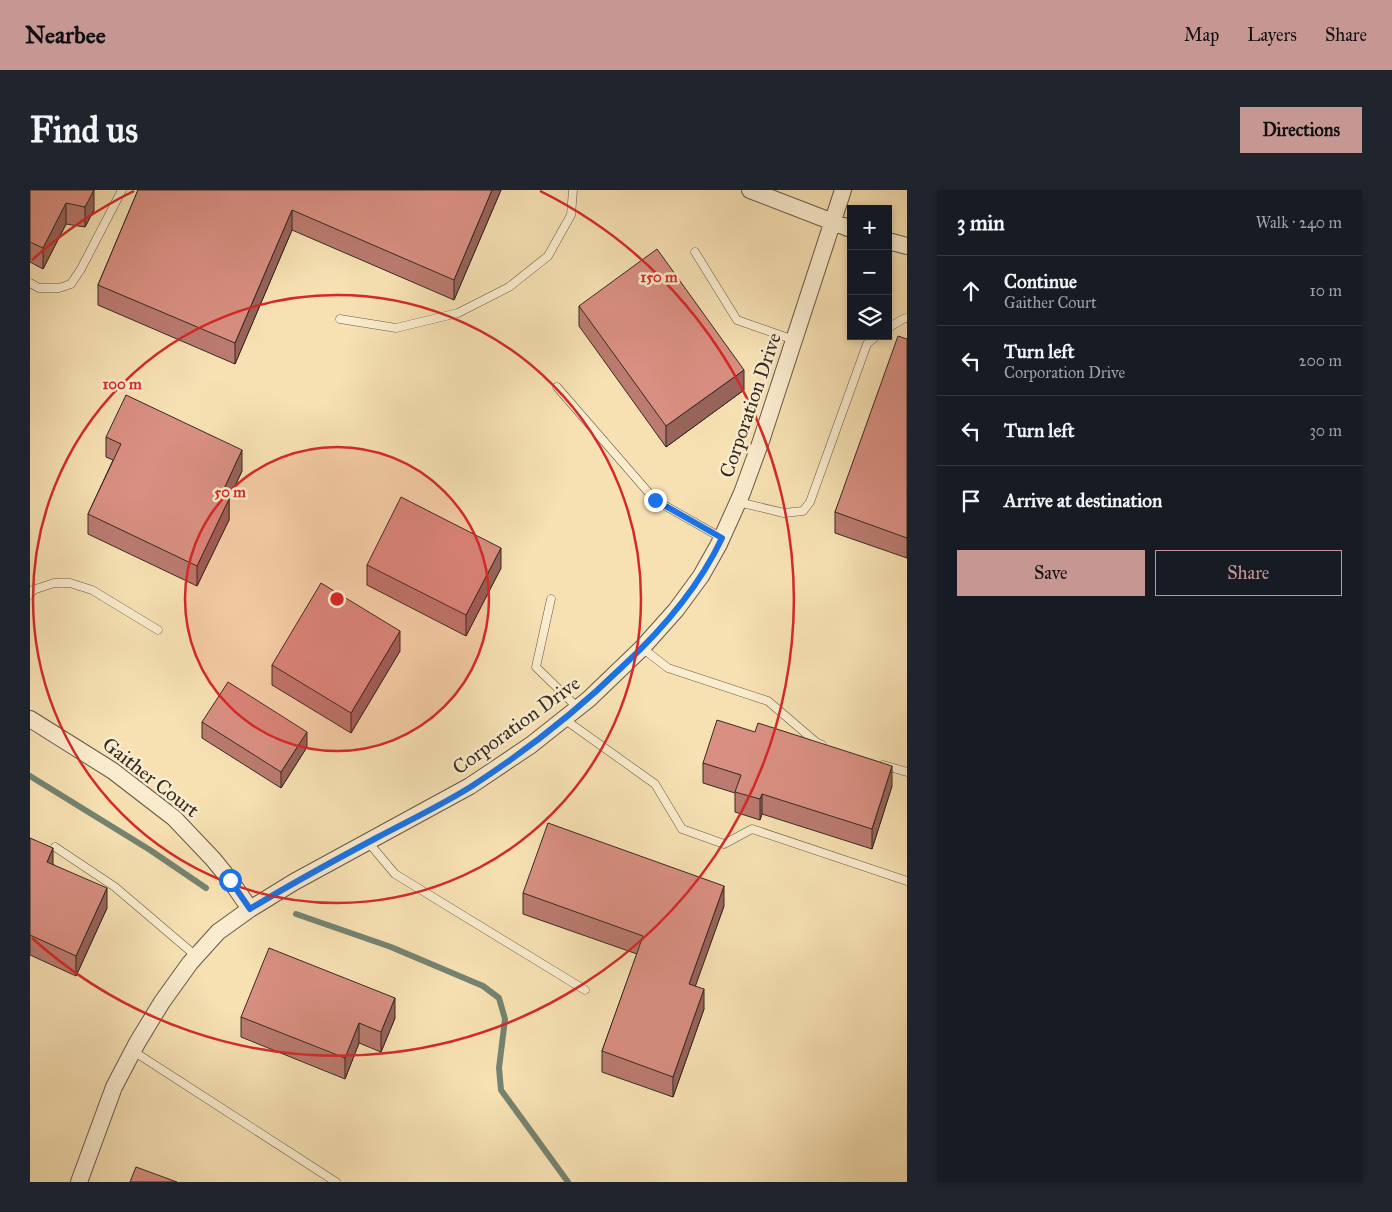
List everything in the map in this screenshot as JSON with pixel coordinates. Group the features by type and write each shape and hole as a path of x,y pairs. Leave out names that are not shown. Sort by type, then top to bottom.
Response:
{"street":[{"path":"750,190 847,228"},
{"name":"Corporation Drive","path":"79,1182 114,1087 133,1051 162,1002 196,956 218,932 250,909 294,882 470,786 531,745 578,708 642,648 676,610 696,583 722,538 738,502 761,441 843,190"},
{"path":"892,242 907,246"},
{"name":"Gaither Court","path":"30,719 113,771 174,818 213,859 250,909"}],"lane":[{"path":"30,283 39,288 59,288 71,284 81,269 122,190"},
{"path":"340,319 396,328 458,314 509,287 548,256 571,215 573,190"},
{"path":"695,252 737,320 794,340"},
{"path":"892,325 903,318 907,318"},
{"path":"738,502 784,513 803,511 810,502 867,344 872,340"},
{"path":"556,387 655,500 722,538"},
{"path":"30,595 33,590 54,582 70,583 92,590 158,630"},
{"path":"551,599 536,667 578,708"},
{"path":"642,648 668,668 768,701 817,743 826,746"},
{"path":"564,719 655,784 682,829 724,844 752,829 907,881"},
{"path":"871,761 907,772"},
{"path":"368,842 395,874 585,990"},
{"path":"55,847 114,888 196,956"},
{"path":"133,1051 336,1182"}],"building":[{"path":"30,190 94,190 85,207 66,203 43,248 30,242"},
{"path":"138,190 492,190 454,280 292,210 235,343 98,285"},
{"path":"657,249 744,370 666,426 579,306"},
{"path":"898,336 907,339 907,538 835,512"},
{"path":"126,395 242,450 221,495 229,499 197,566 88,514 121,444 106,437"},
{"path":"401,497 501,548 466,615 367,565"},
{"path":"321,583 400,631 351,713 272,665"},
{"path":"228,682 307,732 281,772 202,722"},
{"path":"717,720 755,732 758,723 892,766 872,829 762,794 760,799 735,792 741,775 703,763"},
{"path":"548,823 724,886 689,984 704,989 673,1077 602,1051 643,936 523,893"},
{"path":"30,838 53,848 47,862 107,888 76,956 30,935"},
{"path":"269,948 395,998 381,1032 359,1023 345,1058 241,1017"},
{"path":"136,1167 177,1182 130,1182"}],"waterway":[{"path":"30,776 150,850 206,888"},
{"path":"296,914 391,947 483,986 499,998 505,1019 499,1068 501,1090 568,1182"}],"route":[{"path":"230,880 250,909 294,882 470,786 531,745 589,700 642,648 676,610 701,576 722,538 655,500"}]}
